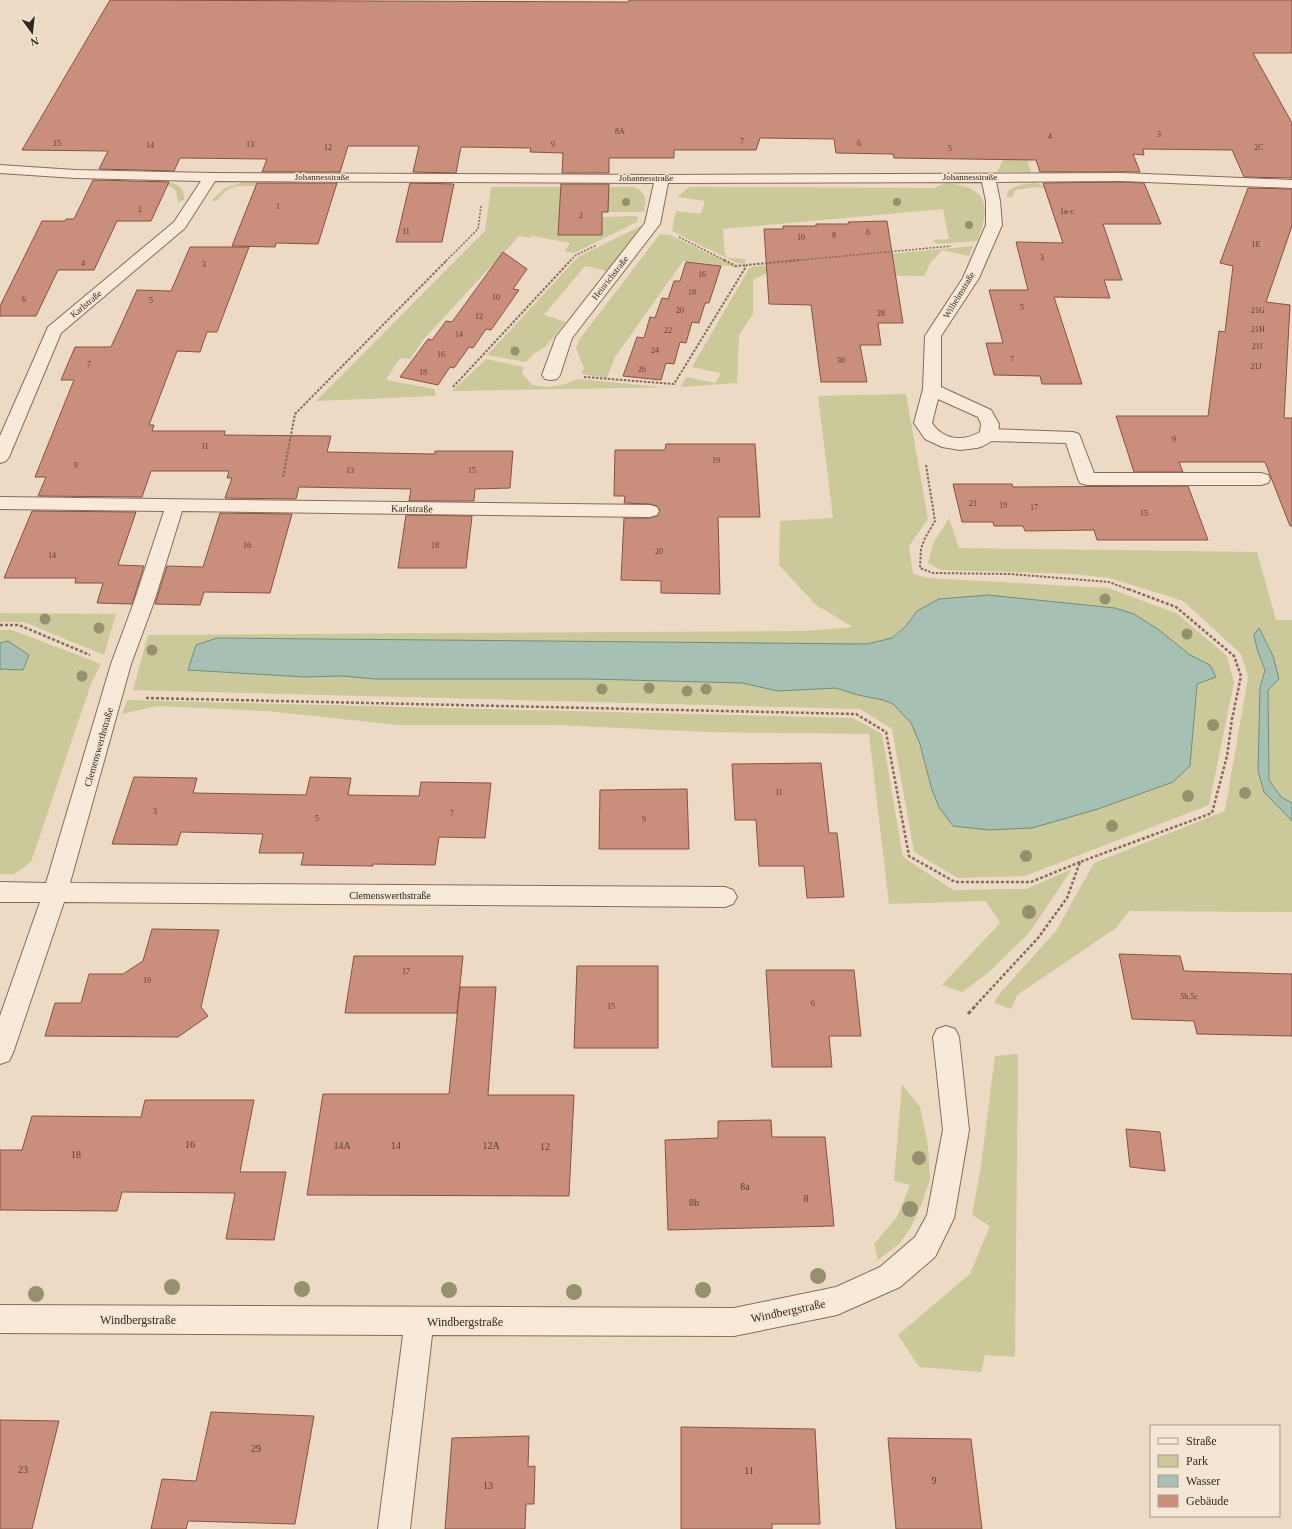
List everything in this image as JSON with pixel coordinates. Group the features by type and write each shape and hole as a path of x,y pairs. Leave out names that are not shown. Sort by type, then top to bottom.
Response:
{"street":[{"name":"Johannesstraße","path":"0,169 75,174 211,177 662,179 1122,177 1292,184"},
{"name":"Karlstraße","path":"0,457 54,331 180,225 211,177"},
{"name":"Wilhelmstraße","path":"931,435 923,423 932,389 933,336 971,278 994,225 993,201 988,177"},
{"name":"Heinrichstraße","path":"551,375 564,337 652,224 662,179"},
{"path":"932,389 985,414 990,424 989,435"},
{"path":"931,435 942,441 960,444 978,442 989,435 1073,438 1087,479 1261,479"},
{"name":"Karlstraße","path":"0,503 650,511"},
{"name":"Clemenswerthstraße","path":"0,1053 55,893 121,664 144,602 175,505"},
{"name":"Clemenswerthstraße","path":"0,892 725,897"},
{"name":"Windbergstraße","path":"0,1319 420,1322 734,1322 837,1301 890,1276 925,1247 940,1218 956,1130 946,1037"},
{"name":"Windbergstraße","path":"394,1529 420,1322"}],"path":[{"path":"277,506 295,414 478,229 484,178"},
{"path":"652,224 736,266 987,242"},
{"path":"453,387 576,255 597,245"},
{"path":"551,375 674,384 748,265"},
{"path":"112,697 856,714 886,732 909,856 955,882 1031,882 1080,862 1212,813 1227,756 1232,719 1241,676 1234,656 1176,606 1109,582 1010,574 933,573 920,568 918,557 922,541 935,520 924,451 931,435"},
{"path":"0,625 19,625 104,661 121,664"},
{"path":"946,1037 987,995 1038,938 1067,898 1080,862"}],"green space":[{"path":"1027,159 1031,172 997,172 1003,160"},
{"path":"154,181 170,182 179,186 184,194 184,200 178,202 176,191 170,186 145,186"},
{"path":"246,181 256,181 263,186 236,186 227,190 215,202 212,200 225,188"},
{"path":"946,183 960,185 970,189 978,193 982,200 985,207 984,217 977,241 936,244 933,240 949,239 943,209 723,229 725,255 728,258 745,259 745,264 737,263 672,231 676,211 701,214 705,201 677,197 689,187 934,188"},
{"path":"1036,183 1050,189 1038,187 1015,190 1012,197 1007,197 1008,191 1015,187"},
{"path":"491,187 634,187 641,191 645,197 645,208 644,212 602,212 602,217 638,216 637,222 574,253 565,251 570,243 532,236 530,238 519,236 423,340 410,359 400,358 386,380 435,389 435,396 316,401 485,231"},
{"path":"641,226 607,271 585,266 544,315 566,322 545,347 533,354 526,362 487,355 578,257"},
{"path":"660,234 670,235 741,269 730,266 683,261 615,357 607,378 581,374 584,368 576,348 579,340"},
{"path":"973,246 969,256 942,250 931,262 924,276 765,274 753,280 753,314 739,335 737,383 681,387 686,377 715,383 721,373 692,367 750,267"},
{"path":"486,359 524,367 522,373 532,385 547,387 562,385 579,379 661,387 681,387 452,391"},
{"path":"906,394 928,519 909,546 913,574 928,578 1108,588 1176,613 1227,656 1234,683 1209,805 1025,876 958,878 914,852 892,729 860,709 133,690 148,635 807,631 853,627 816,605 779,565 780,521 833,518 818,396"},
{"path":"949,518 959,548 1257,552 1276,620 1292,620 1292,912 1129,911 1116,928 1017,995 1011,1009 994,1003 1001,992 1056,931 1094,863 1225,811 1248,677 1241,654 1183,601 1110,578 1072,574 941,570 928,563 933,544"},
{"path":"0,613 116,614 104,655 24,622 0,622"},
{"path":"0,630 12,630 101,664 91,684 31,862 14,874 0,874"},
{"path":"127,700 853,718 882,734 903,857 953,890 1026,889 1072,869 1029,933 988,973 962,992 942,985 1000,923 986,901 889,904 869,734 708,732 555,725 398,725 267,711 157,706 122,714"},
{"path":"1018,1054 1015,1357 985,1355 981,1372 919,1367 898,1335 970,1274 990,1226 972,1215 981,1166 995,1056"},
{"path":"902,1084 920,1107 928,1146 930,1179 922,1203 911,1227 899,1244 878,1260 874,1244 897,1217 910,1185 894,1181"}],"water":[{"path":"988,595 1115,608 1134,614 1159,630 1190,655 1210,665 1216,677 1197,684 1190,766 1173,782 1098,809 1032,828 989,830 953,826 939,807 932,790 920,744 911,723 893,704 836,688 778,691 742,683 588,679 375,679 343,676 305,677 188,670 196,645 217,638 867,644 892,638 906,626 917,611 939,599"},
{"path":"1259,628 1273,656 1279,679 1268,690 1269,780 1281,797 1292,803 1292,821 1264,792 1258,771 1260,688 1265,670 1257,649 1254,635"},
{"path":"8,641 29,655 23,670 0,669 0,643"}],"building":[{"path":"110,0 629,2 629,0 1292,0 1292,53 1253,53 1292,123 1292,178 1244,177 1232,150 1143,149 1144,155 1133,154 1140,172 1040,172 1036,160 894,158 893,154 836,153 834,139 760,138 756,150 674,150 674,158 609,158 609,173 562,173 563,153 530,152 531,148 461,147 456,173 413,172 419,146 348,146 340,172 262,172 267,159 180,158 174,171 99,169 108,151 22,150"},
{"path":"93,180 169,182 151,221 117,221 94,270 58,270 36,316 0,316 0,306 42,221 65,221 66,219 74,219"},
{"path":"257,183 337,183 318,244 276,243 275,247 232,246"},
{"path":"410,183 454,184 442,242 396,242"},
{"path":"1043,183 1144,183 1161,224 1103,224 1122,280 1104,280 1110,298 1054,297 1082,384 1042,384 1040,376 994,375 986,343 1003,343 989,290 1028,290 1016,242 1063,243"},
{"path":"561,184 609,184 608,212 602,212 602,235 558,235"},
{"path":"1248,188 1292,189 1292,226 1266,302 1290,305 1284,418 1292,418 1292,526 1290,526 1265,462 1179,462 1183,472 1134,472 1116,416 1208,416 1219,331 1225,332 1233,266 1220,263"},
{"path":"887,221 903,323 878,323 881,345 860,345 867,382 821,382 811,305 769,304 764,229 783,229 783,226 816,226 816,224 849,224 848,222"},
{"path":"190,247 249,247 217,332 207,332 200,352 177,351 149,425 154,425 152,431 225,431 224,435 331,436 327,452 435,454 435,451 513,451 510,488 475,489 474,501 409,501 411,489 299,487 296,499 225,498 232,478 227,478 229,471 151,471 142,497 38,496 46,477 35,477 74,380 61,380 75,347 111,347 137,290 171,291"},
{"path":"503,252 527,269 513,289 519,290 491,330 486,329 473,348 469,347 454,368 450,367 438,385 400,377 428,339 432,340 446,321 452,322"},
{"path":"686,262 721,266 709,303 705,303 699,323 692,322 686,343 680,342 674,364 666,363 661,380 623,376 637,337 644,338 650,317 655,318 662,298 668,299 674,281 680,281"},
{"path":"666,444 755,444 760,517 718,517 720,594 661,593 661,581 621,580 624,518 650,518 657,516 660,510 657,506 650,504 624,503 625,496 614,496 615,450 665,450"},
{"path":"953,484 1012,484 1013,487 1188,486 1208,540 1097,540 1094,530 1025,531 1023,526 994,526 993,522 962,522"},
{"path":"32,511 136,512 118,565 144,566 132,604 97,603 103,583 75,583 76,578 4,578"},
{"path":"220,513 292,514 270,593 204,592 200,605 155,604 167,566 203,567"},
{"path":"406,515 472,516 466,568 398,568"},
{"path":"821,763 829,833 837,833 844,897 807,898 804,866 759,866 756,820 735,820 732,764"},
{"path":"134,777 197,778 193,793 306,795 310,777 351,778 348,795 419,796 421,782 491,783 485,838 439,837 435,865 301,865 304,853 259,853 263,834 181,832 177,845 112,844"},
{"path":"687,789 689,849 599,849 600,790"},
{"path":"152,929 219,930 201,1007 208,1016 178,1037 45,1036 55,1003 81,1003 89,974 123,974 143,961"},
{"path":"1119,954 1180,956 1184,971 1292,974 1292,1036 1197,1034 1194,1021 1132,1019"},
{"path":"354,956 463,956 457,1013 345,1013"},
{"path":"577,966 658,966 658,1048 574,1048"},
{"path":"766,970 854,970 861,1036 829,1036 832,1067 772,1067"},
{"path":"460,987 496,987 488,1095 574,1095 569,1196 307,1195 323,1094 449,1094"},
{"path":"145,1100 254,1100 240,1172 286,1172 274,1240 226,1239 235,1193 122,1192 117,1211 0,1210 0,1150 22,1150 32,1116 141,1117"},
{"path":"771,1120 772,1137 825,1137 834,1226 668,1230 665,1140 718,1138 718,1121"},
{"path":"1126,1129 1160,1132 1165,1171 1130,1167"},
{"path":"211,1412 314,1416 295,1524 188,1521 186,1529 151,1529 162,1479 196,1481"},
{"path":"0,1420 59,1421 32,1529 0,1529"},
{"path":"681,1427 815,1429 820,1524 772,1524 772,1529 681,1529"},
{"path":"529,1436 528,1467 535,1466 534,1504 526,1504 525,1529 445,1529 452,1438"},
{"path":"888,1438 971,1439 982,1529 896,1529"}]}
